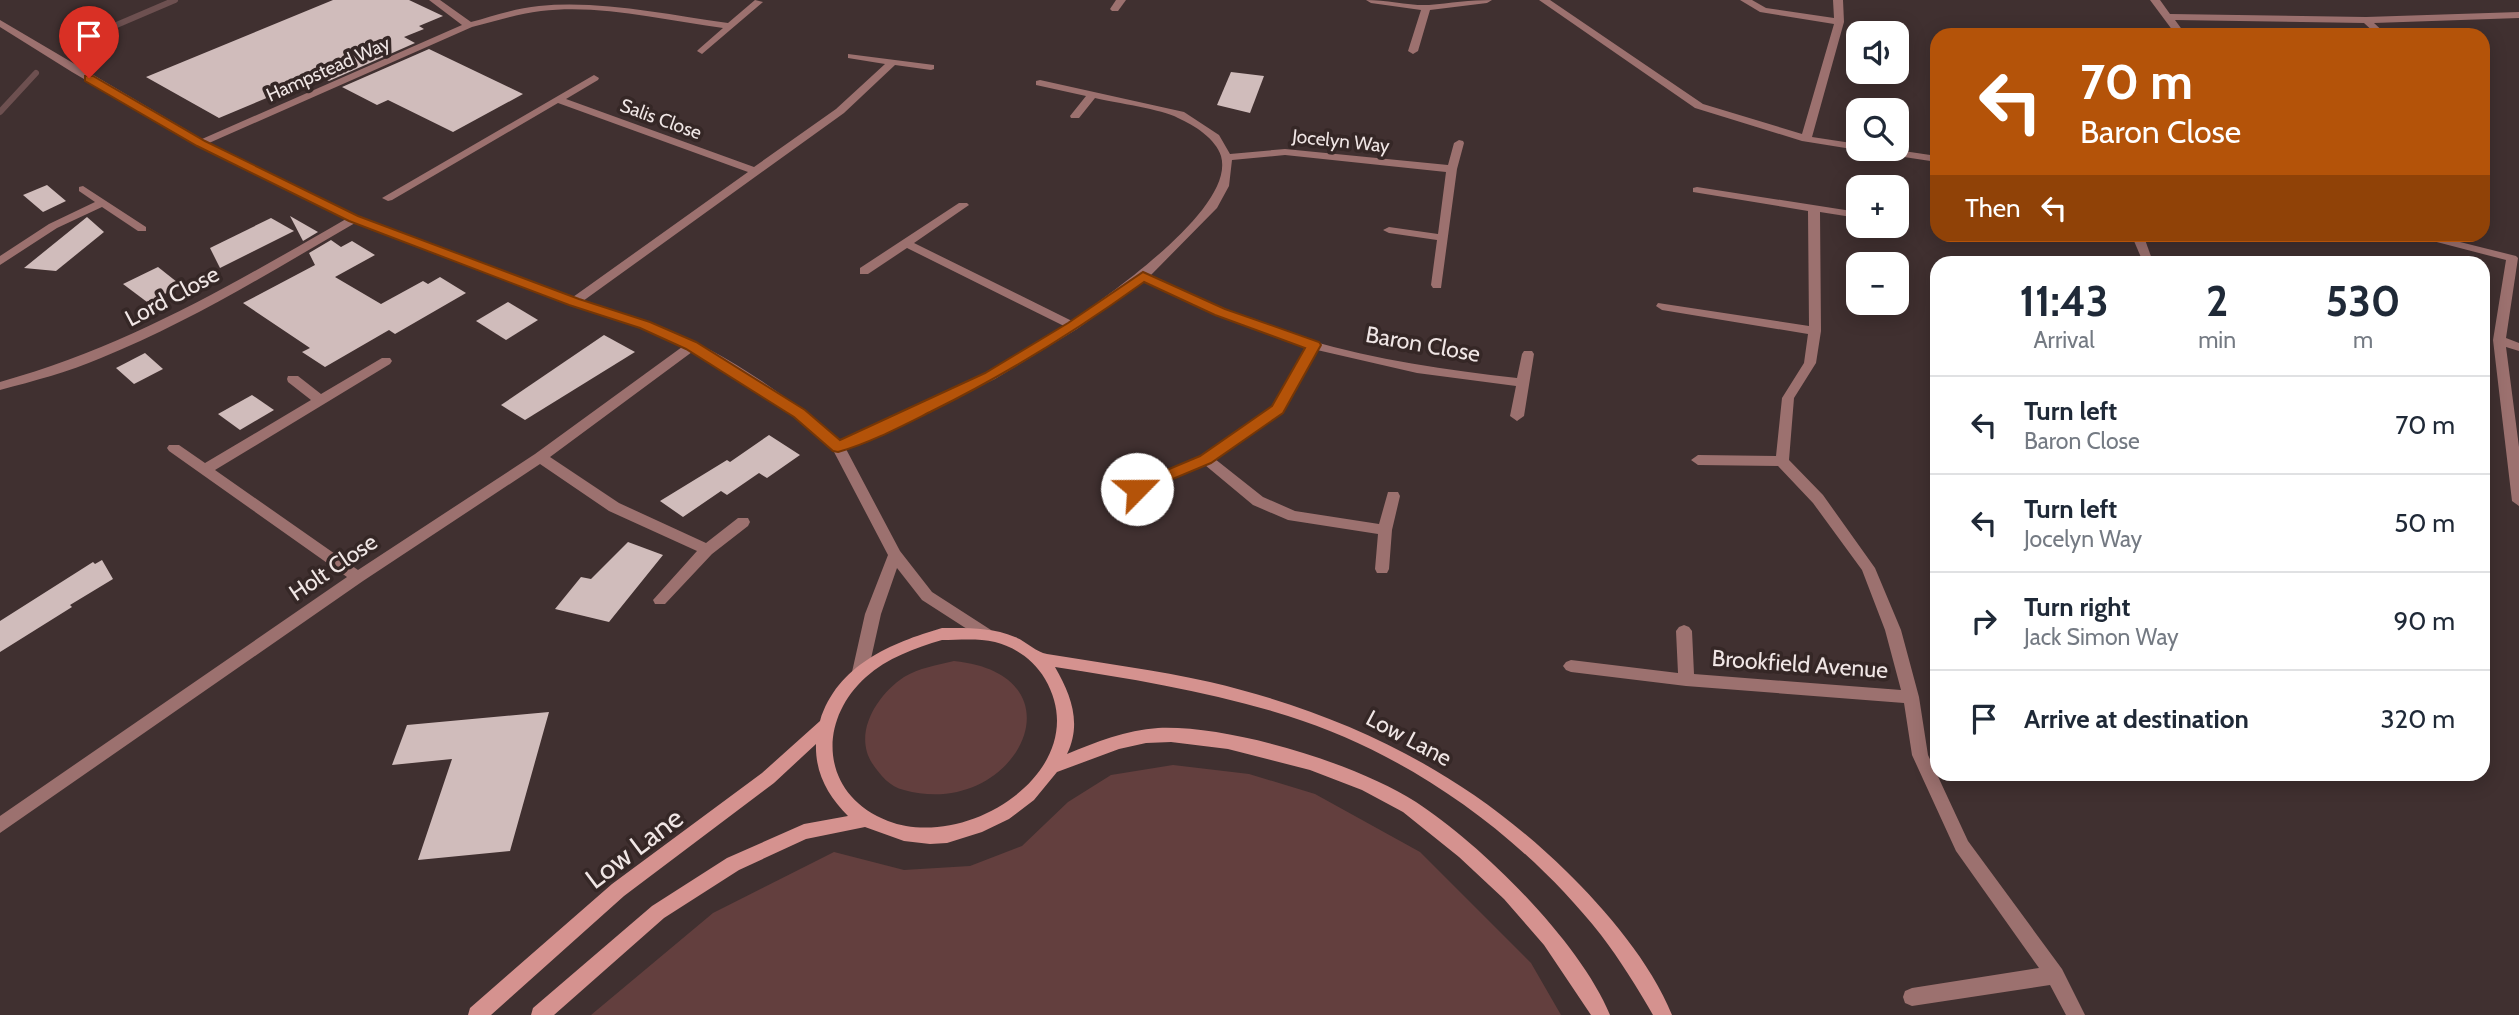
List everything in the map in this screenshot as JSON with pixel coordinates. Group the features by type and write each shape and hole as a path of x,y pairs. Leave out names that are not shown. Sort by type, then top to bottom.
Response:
{"main road":[{"path":"942,634 986,634 1016,643 1040,659 1058,681 1066,707 1065,737 1054,766 1028,798 990,822 957,832 946,835 901,835 863,820 836,794 823,761 825,726 838,698 860,673 898,647 942,634"},
{"name":"Low Lane","path":"1040,659 1099,667 1209,689 1299,714 1368,740 1487,812 1538,854 1584,902 1627,955 1662,1015"},
{"name":"Low Lane","path":"477,1015 618,890 768,778 825,726"},
{"path":"1054,766 1113,743 1160,735 1212,739 1282,754 1347,776 1405,804 1460,846 1505,887 1550,937 1601,1015"},
{"path":"540,1015 658,912 733,864 804,832 863,820"}],"street":[{"path":"434,0 469,25"},
{"path":"1371,0 1426,8 1487,0"},
{"path":"1544,0 1699,106 1807,139 1846,145"},
{"path":"1745,0 1763,10 1839,22"},
{"path":"1807,139 1839,22 1838,0"},
{"path":"2155,0 2176,28"},
{"path":"702,51 758,2"},
{"name":"Hampstead Way","path":"201,143 469,25 544,8 593,8 730,26"},
{"path":"1413,51 1426,8"},
{"path":"2167,17 2366,20 2519,15"},
{"path":"2366,20 2375,28"},
{"path":"0,23 201,143 354,219 574,302 645,325 691,346 800,413 838,447 895,555 928,598 986,634"},
{"path":"851,56 931,67"},
{"path":"574,302 840,111 891,63"},
{"path":"388,198 594,78"},
{"path":"838,447 903,419 990,376 1073,326 1143,276 1213,206 1224,186 1227,156 1215,137 1180,114 1040,83"},
{"path":"1074,116 1093,94"},
{"name":"Salis Close","path":"557,99 754,171"},
{"path":"1437,285 1452,169 1458,143"},
{"name":"Jocelyn Way","path":"1227,156 1285,152 1452,169"},
{"path":"1909,155 1930,158"},
{"path":"83,189 142,229"},
{"path":"1697,190 1846,213"},
{"path":"0,261 53,226 102,203"},
{"path":"864,271 963,205"},
{"path":"1698,460 1782,461 1788,398 1810,363 1815,331 1814,208"},
{"name":"Lord Close","path":"0,386 48,375 153,333 354,219"},
{"path":"1389,230 1444,238"},
{"path":"2449,242 2516,256 2499,340 2519,501"},
{"path":"908,244 1073,326"},
{"name":"Baron Close","path":"1143,276 1220,312 1314,345 1445,373 1524,383"},
{"path":"1662,306 1815,331"},
{"path":"2499,340 2519,347"},
{"path":"1137,489 1206,460 1278,409 1314,345"},
{"name":"Holt Close","path":"0,825 358,577 540,457 691,346"},
{"path":"1517,416 1528,354"},
{"path":"205,469 386,361"},
{"path":"293,379 320,400"},
{"path":"174,448 358,577"},
{"path":"540,457 614,507 708,550"},
{"path":"1206,460 1258,500 1293,516 1385,530"},
{"name":"Brookfield Avenue","path":"1782,461 1818,499 1868,568 1893,630 1911,697 1920,755 1930,777"},
{"path":"1382,569 1385,530 1393,496"},
{"path":"660,600 708,550 743,522"},
{"path":"860,673 873,614 895,555"},
{"name":"Brookfield Avenue","path":"1684,631 1686,680"},
{"name":"Brookfield Avenue","path":"1571,666 1686,680 1911,697"},
{"name":"Brookfield Avenue","path":"1932,781 1962,846 2055,975 2076,1015"},
{"path":"1912,998 2055,975"}],"shaded area":[{"path":"954,661 995,672 1019,691 1027,716 1021,742 1004,766 978,785 944,794 899,788 882,776 867,751 865,739 871,716 885,694 904,677 922,669"},
{"path":"1173,765 1249,774 1315,794 1420,852 1531,963 1561,1015 591,1015 713,913 834,852 904,870 970,866 1022,846 1068,802 1111,775"}],"building":[{"path":"333,0 409,0 443,16 419,26 424,29 404,37 415,43 329,81 319,76 219,118 146,77"},
{"path":"429,49 523,94 453,132 388,100 377,105 342,87"},
{"path":"1231,72 1264,76 1250,113 1217,105"},
{"path":"47,185 66,201 43,212 23,195"},
{"path":"290,216 318,232 303,241"},
{"path":"87,217 104,232 56,271 24,268"},
{"path":"271,218 294,231 220,268 210,248"},
{"path":"331,240 341,247 352,241 375,255 335,277 381,304 423,281 428,284 440,277 466,293 395,334 389,330 325,367 302,352 310,348 243,303 315,265 309,253"},
{"path":"158,267 182,286 147,302 123,284"},
{"path":"508,302 538,320 506,340 476,321"},
{"path":"604,335 635,352 525,420 501,405"},
{"path":"145,353 163,369 134,384 116,368"},
{"path":"252,395 274,410 240,430 218,414"},
{"path":"769,435 800,455 767,478 759,473 727,495 721,491 683,517 660,501 727,460 730,462"},
{"path":"628,542 663,555 609,622 555,609 581,577 591,579"},
{"path":"102,560 113,579 0,652 0,621 93,562 95,564"},
{"path":"549,712 510,851 418,860 452,759 392,765 407,725"}],"waterway":[{"path":"79,41 175,0"},
{"path":"0,112 36,73"}],"route":[{"path":"89,78 201,143 354,219 574,302 645,325 691,346 800,413 838,447 903,419 990,376 1073,326 1143,276 1220,312 1314,345 1278,409 1206,460 1137,489"}]}
